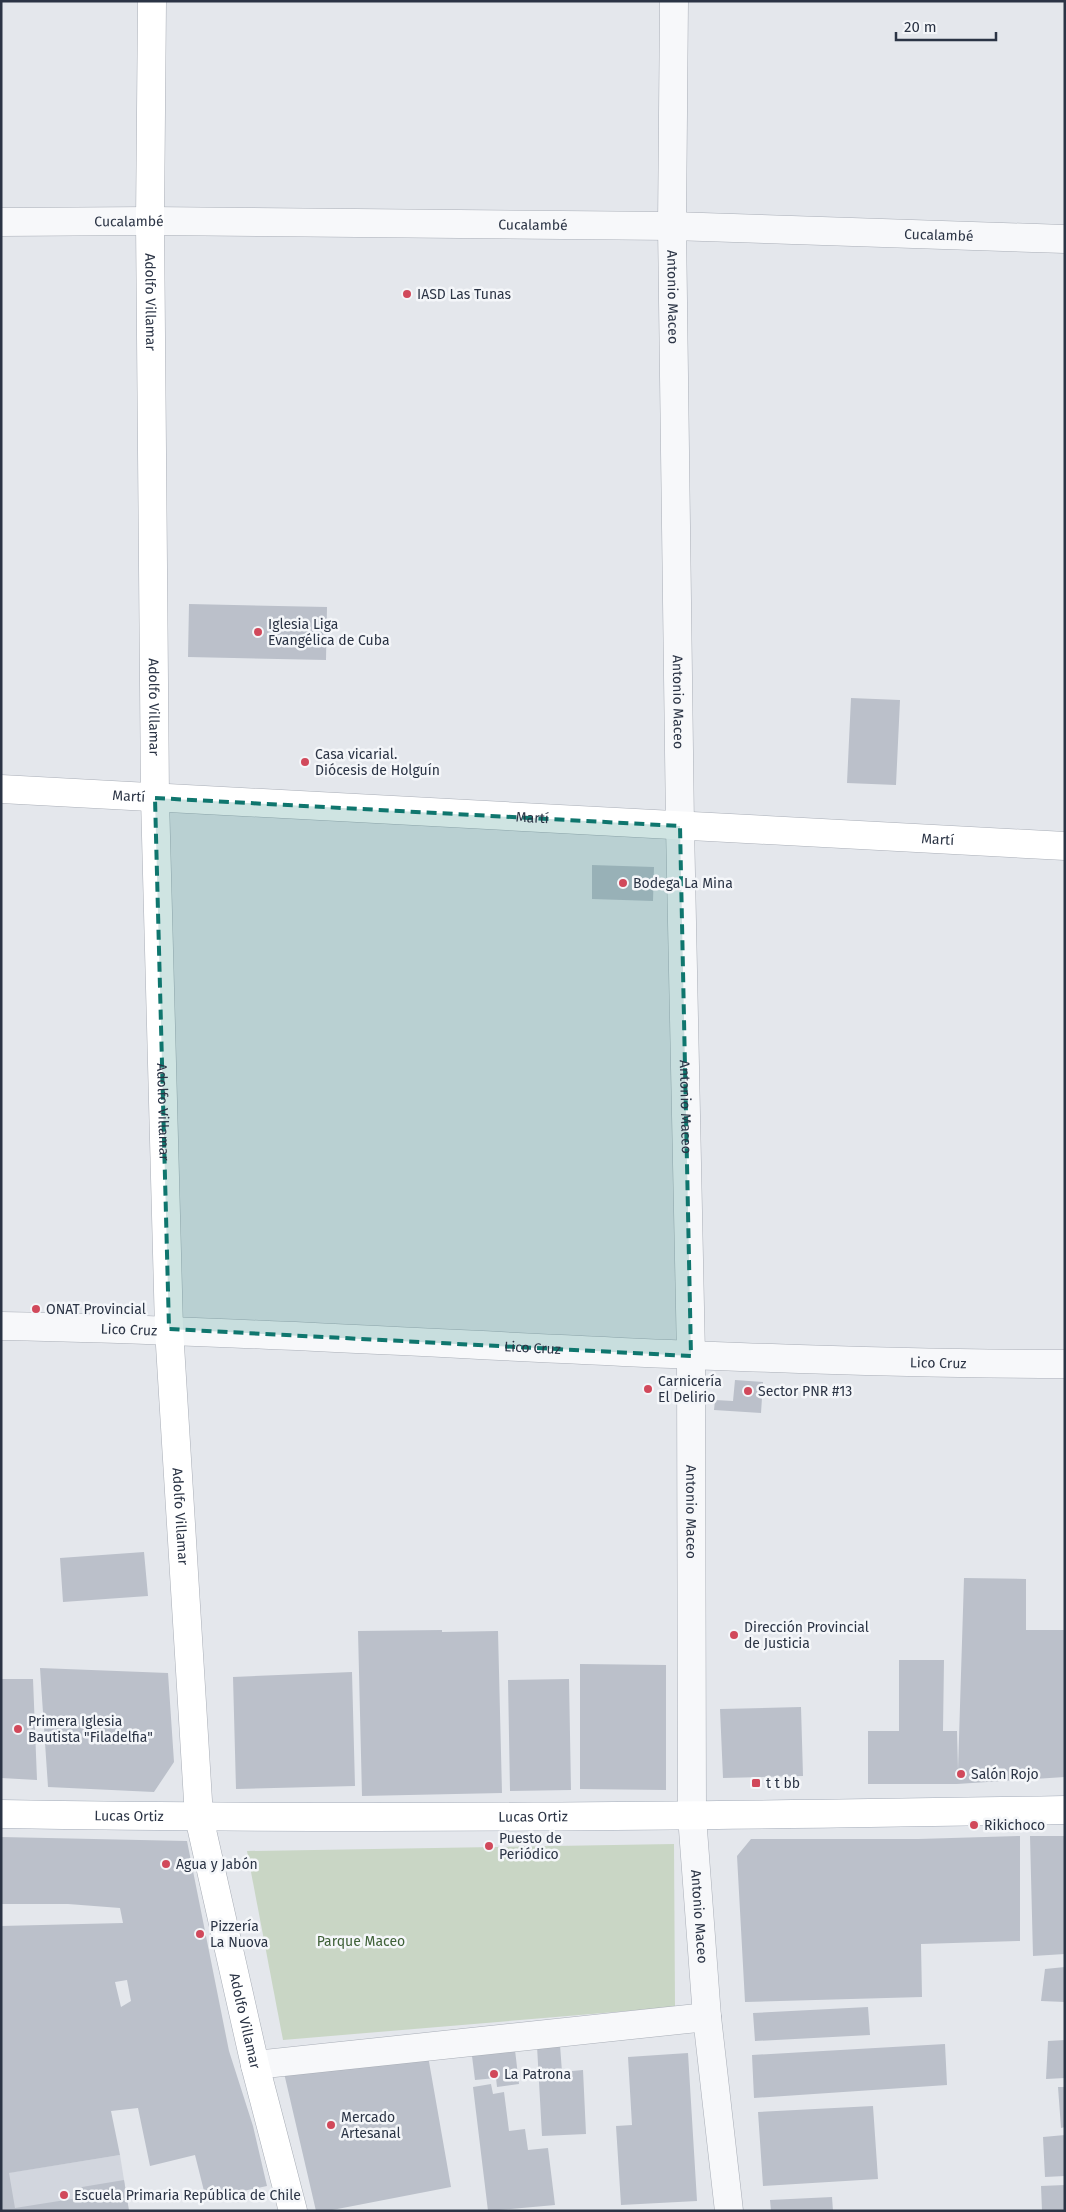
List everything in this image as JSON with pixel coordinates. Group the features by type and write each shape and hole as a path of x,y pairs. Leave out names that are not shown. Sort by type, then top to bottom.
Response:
{"main road":[{"name":"Adolfo Villamar","path":"152,1 150,221 155,798 169,1329 199,1817 255,2065 293,2211"},
{"name":"Martí","path":"1,790 1065,846"},
{"name":"Lucas Ortiz","path":"1,1814 199,1817 692,1816 1065,1810"}],"street":[{"name":"Antonio Maceo","path":"674,1 672,226 680,826 691,1356 692,1816 708,2017 729,2211"},
{"name":"Cucalambé","path":"1,222 150,221 672,226 1065,238"},
{"name":"Lico Cruz","path":"1,1326 169,1329 691,1356 1065,1364"},
{"path":"255,2065 708,2017"}],"highlighted area":[{"path":"155,798 680,826 691,1356 169,1329"}],"shaded area":[{"name":"Escuela Primaria República de Chile","path":"120,2155 129,2211 1,2211 1,2174"}],"green space":[{"name":"Parque Maceo","path":"674,1844 675,2007 283,2040 247,1851"}],"building":[{"name":"Iglesia Liga Evangélica de Cuba","path":"189,604 327,607 326,660 188,657"},
{"path":"851,698 900,700 896,785 847,783"},
{"name":"Bodega La Mina","path":"592,865 654,867 653,901 592,899"},
{"name":"Sector PNR #13","path":"735,1380 763,1382 761,1413 714,1410 715,1400 733,1401"},
{"path":"144,1552 148,1596 63,1602 60,1558"},
{"path":"964,1578 1026,1579 1026,1630 1064,1630 1065,1777 957,1784 868,1784 868,1731 899,1731 899,1660 944,1660 943,1731 957,1731 958,1770"},
{"path":"442,1630 442,1632 498,1631 502,1793 362,1796 358,1631"},
{"path":"580,1664 666,1665 666,1790 580,1789"},
{"path":"40,1668 168,1673 174,1762 154,1792 48,1787"},
{"path":"352,1672 355,1786 236,1789 233,1677"},
{"name":"Primera Iglesia Bautista \"Filadelfia\"","path":"1,1679 33,1679 37,1780 1,1778"},
{"path":"569,1679 571,1790 510,1791 508,1680"},
{"path":"801,1707 803,1776 723,1778 720,1709"},
{"path":"1020,1836 1020,1941 921,1944 922,1997 745,2002 737,1856 751,1839 918,1839"},
{"path":"1030,1836 1065,1836 1065,1954 1033,1956"},
{"path":"1,1837 187,1841 229,2051 253,2126 267,2186 206,2199 195,2155 150,2166 138,2108 111,2111 120,2155 9,2173 15,2208 78,2198 76,2188 124,2180 129,2211 1,2211 1,1926 123,1923 120,1908 68,1904 1,1904","holes":["127,1980 131,2001 121,2007 115,1982"]},
{"path":"1065,1967 1065,2002 1041,2001 1045,1969"},
{"path":"868,2007 870,2035 755,2041 753,2013"},
{"path":"1065,2040 1065,2078 1046,2079 1048,2041"},
{"path":"945,2044 947,2085 754,2098 752,2055"},
{"path":"560,2045 562,2072 583,2070 586,2134 542,2136 537,2046"},
{"path":"515,2050 519,2084 497,2087 496,2078 475,2080 472,2056"},
{"path":"688,2053 697,2201 621,2205 616,2126 632,2125 628,2057"},
{"path":"428,2056 451,2187 327,2211 316,2211 284,2073"},
{"path":"491,2084 493,2094 504,2092 509,2131 525,2129 528,2150 548,2148 555,2205 488,2211 473,2087"},
{"path":"1058,2087 1065,2087 1065,2127 1061,2128"},
{"path":"873,2106 878,2179 763,2186 758,2112"},
{"path":"1065,2135 1065,2176 1045,2177 1043,2137"},
{"path":"1065,2185 1065,2211 1042,2211 1041,2186"},
{"path":"832,2197 833,2211 771,2211 770,2200"}],"place":[{"name":"IASD Las Tunas","path":"407,294"},
{"name":"Iglesia Liga Evangélica de Cuba","path":"258,632"},
{"name":"Casa vicarial. Diócesis de Holguín","path":"305,762"},
{"name":"Bodega La Mina","path":"623,883"},
{"name":"ONAT Provincial","path":"36,1309"},
{"name":"Carnicería El Delirio","path":"648,1389"},
{"name":"Sector PNR #13","path":"748,1391"},
{"name":"Dirección Provincial de Justicia","path":"734,1635"},
{"name":"Primera Iglesia Bautista \"Filadelfia\"","path":"18,1729"},
{"name":"Salón Rojo","path":"961,1774"},
{"name":"t t bb","path":"756,1783"},
{"name":"Rikichoco","path":"974,1825"},
{"name":"Puesto de Periódico","path":"489,1846"},
{"name":"Agua y Jabón","path":"166,1864"},
{"name":"Pizzería La Nuova","path":"200,1934"},
{"name":"La Patrona","path":"494,2074"},
{"name":"Mercado Artesanal","path":"331,2125"},
{"name":"Escuela Primaria República de Chile","path":"64,2195"}]}
